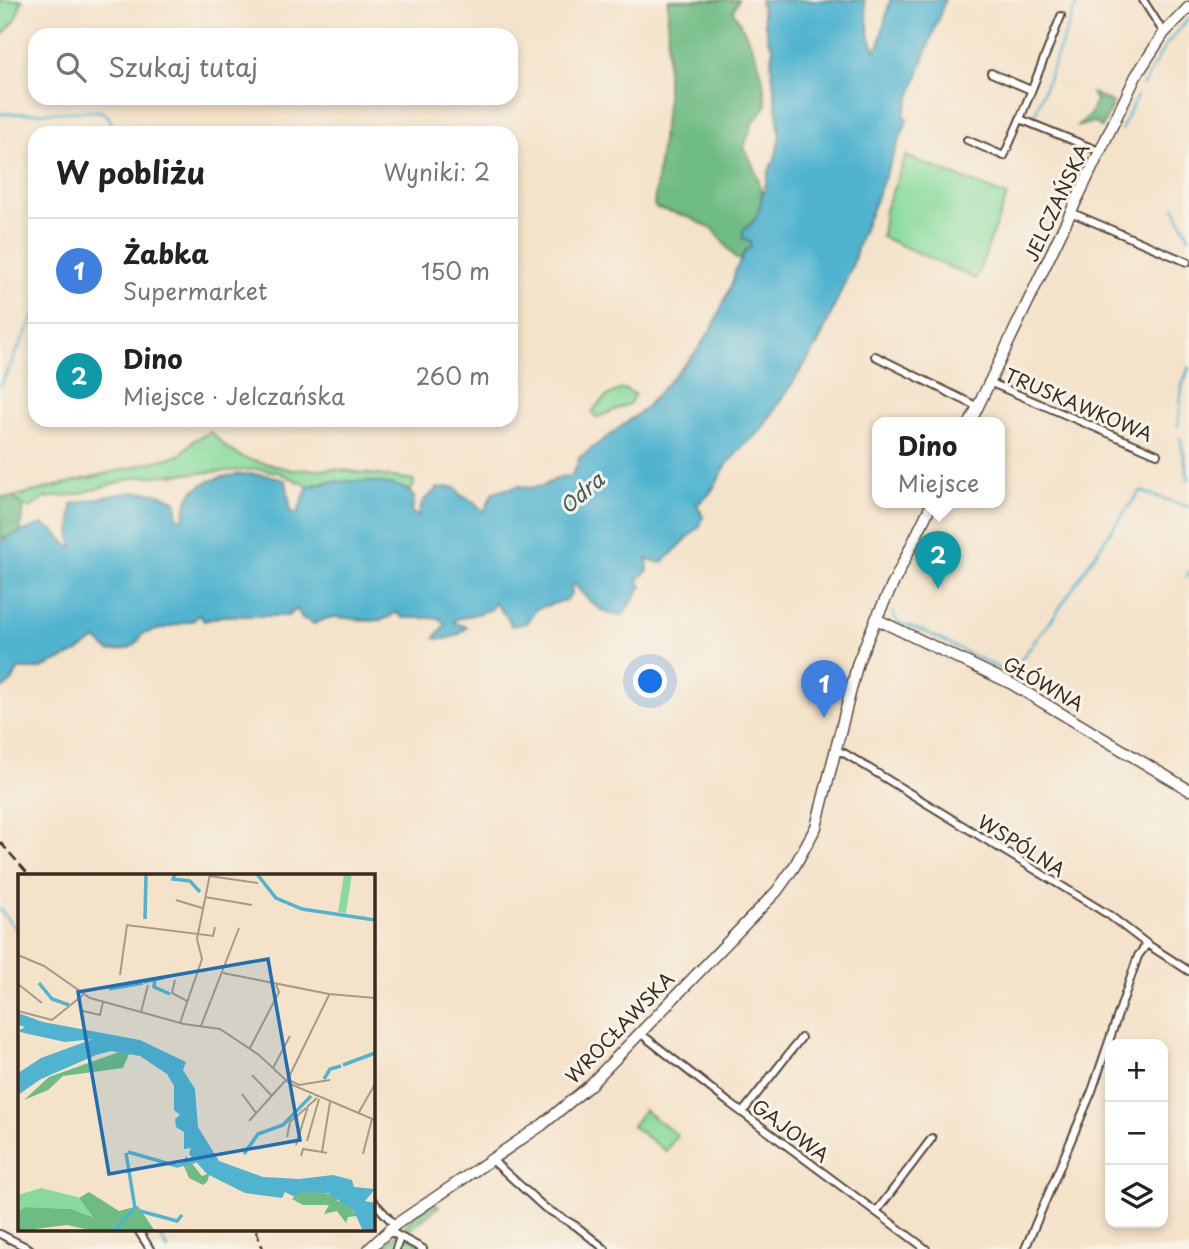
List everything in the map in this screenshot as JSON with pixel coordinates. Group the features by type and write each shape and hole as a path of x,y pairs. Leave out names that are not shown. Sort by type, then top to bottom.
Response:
{"main road":[{"name":"JELCZAŃSKA","path":"973,417 1136,76 1164,33 1189,7"},
{"path":"835,750 849,690 876,619 930,508"},
{"name":"GŁÓWNA","path":"876,619 1012,684 1189,790"},
{"name":"WROCŁAWSKA","path":"369,1249 392,1228 542,1125 589,1086 783,883 816,827 835,750"}],"street":[{"path":"1143,0 1164,33"},
{"path":"967,140 1004,156 1061,16"},
{"path":"991,73 1031,90"},
{"path":"1020,118 1100,151"},
{"path":"1070,212 1187,262"},
{"path":"875,356 978,407"},
{"name":"TRUSKAWKOWA","path":"989,382 1157,454"},
{"name":"WSPÓLNA","path":"835,750 1110,915 1147,944 1189,971"},
{"path":"1025,1249 1092,1091 1135,965 1147,944"},
{"name":"GAJOWA","path":"640,1033 742,1113 926,1249"},
{"path":"742,1113 801,1038"},
{"path":"876,1212 932,1138"},
{"path":"491,1159 545,1208 576,1226 605,1249"},
{"path":"374,1202 400,1237 423,1249"},
{"path":"139,1232 150,1249"},
{"path":"0,1234 30,1249"},
{"path":"396,1249 400,1237"}],"green space":[{"path":"0,0 22,0 15,21 0,37"},
{"path":"668,0 738,0 733,11 760,67 766,106 753,123 744,147 758,179 762,199 751,233 751,247 741,259 736,259 713,229 686,216 656,208 654,204 667,100"},
{"path":"1092,93 1113,103 1102,128 1094,122 1076,127 1090,115 1096,100"},
{"path":"906,156 1007,196 976,279 882,237 885,210"},
{"path":"624,389 635,394 629,404 596,418 592,413 602,401 614,392"},
{"path":"211,432 228,449 244,458 292,470 335,469 413,480 414,485 410,491 376,482 330,481 308,486 278,472 258,469 137,477 74,495 44,498 30,508 12,497 180,455 194,440"},
{"path":"0,497 13,497 24,506 20,532 5,538 0,536"},
{"path":"644,1110 677,1135 666,1151 632,1126"},
{"path":"436,1204 439,1206 404,1234 423,1246 422,1249 383,1249 414,1217"}],"water":[{"name":"Odra","path":"760,0 864,0 870,38 875,50 879,45 890,0 945,0 904,114 907,121 852,266 818,344 760,432 731,459 710,493 697,504 703,517 700,526 662,563 647,559 648,570 637,580 642,586 622,616 601,609 574,584 571,587 572,593 566,600 536,609 526,623 511,626 508,618 494,602 491,610 454,620 455,623 467,627 457,635 444,639 435,638 445,624 439,618 403,618 396,612 382,620 335,617 314,624 302,618 297,609 288,616 222,616 204,621 199,614 194,620 142,634 137,643 125,649 109,651 96,639 78,652 40,669 18,669 12,682 0,690 0,540 42,524 54,531 69,547 73,547 72,504 126,493 154,493 177,503 177,517 182,519 189,497 199,487 223,477 251,474 286,481 291,512 297,514 308,486 364,481 394,485 406,490 414,497 412,512 418,517 423,501 438,488 453,487 484,512 493,492 519,486 543,486 560,477 571,476 579,458 643,410 696,352 714,325 745,251 751,247 750,242 743,238 743,230 757,216 780,136 771,64 773,47 768,39"}],"waterway":[{"path":"1035,114 1078,0"},
{"path":"1143,85 1165,46 1189,18"},
{"path":"1121,130 1137,96"},
{"path":"0,114 101,111 108,116 113,126"},
{"path":"1174,206 1189,237"},
{"path":"0,386 28,328"},
{"path":"1178,426 1182,386 1189,367"},
{"path":"1180,437 1189,480"},
{"path":"892,612 898,622 928,633 1010,674 1055,615 1140,491 1189,507"},
{"path":"1187,577 1189,571"},
{"path":"0,910 18,931"},
{"path":"158,1232 168,1249"}],"railway":[{"path":"0,842 28,874"},
{"path":"257,1232 263,1249"}],"place":[{"name":"Dino","path":"938,589"},
{"name":"Żabka","path":"824,718"}]}
